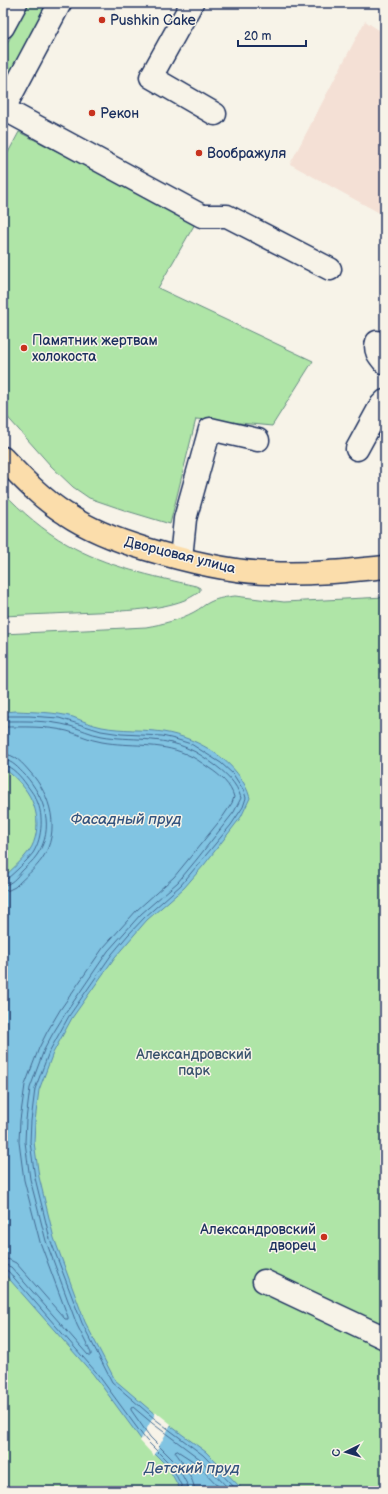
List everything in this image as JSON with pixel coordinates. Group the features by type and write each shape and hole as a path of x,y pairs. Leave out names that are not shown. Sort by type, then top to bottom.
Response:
{"main road":[{"name":"Дворцовая улица","path":"3,458 28,484 66,514 96,531 132,544 181,558 241,571 269,573 302,574 385,567"}],"street":[{"path":"3,27 16,3"},
{"path":"60,3 3,110 202,216 227,216 330,269"},
{"path":"192,3 151,77 216,114"},
{"path":"377,342 375,347 376,353 385,363"},
{"path":"357,449 381,405 385,401"},
{"path":"181,558 186,519 210,429 258,440"},
{"path":"264,1281 385,1338"}],"shaded area":[{"path":"365,21 385,34 385,216 290,164"}],"green space":[{"path":"29,3 51,3 3,94 3,51"},
{"path":"19,132 196,222 158,288 313,361 272,426 196,419 170,524 89,498 73,487 51,466 3,412 3,162"},
{"path":"3,492 42,527 58,539 82,552 130,570 196,586 200,588 200,591 179,602 150,608 121,611 3,616"},
{"name":"Александровский парк","path":"235,596 284,602 385,597 385,1491 3,1491 3,634 146,627 177,619 194,612 213,601"}],"water":[{"name":"Фасадный пруд","path":"16,711 59,714 102,727 163,732 177,735 204,746 228,763 245,785 250,798 241,817 204,865 184,888 147,920 115,957 72,1018 53,1053 39,1090 34,1142 39,1177 54,1238 85,1322 115,1380 157,1416 206,1452 244,1491 181,1491 168,1467 143,1442 93,1374 3,1272 3,878 20,862 33,845 37,824 34,805 30,796 18,781 3,768 3,712"}],"pier":[{"path":"156,1412 171,1424 154,1456 140,1441"}],"place":[{"name":"Pushkin Cake","path":"102,20"},
{"name":"Рекон","path":"92,113"},
{"name":"Воображуля","path":"199,153"},
{"name":"Памятник жертвам холокоста","path":"24,348"},
{"name":"Александровский дворец","path":"324,1237"}],"water label":[{"name":"Детский пруд","path":"192,1468"}]}
